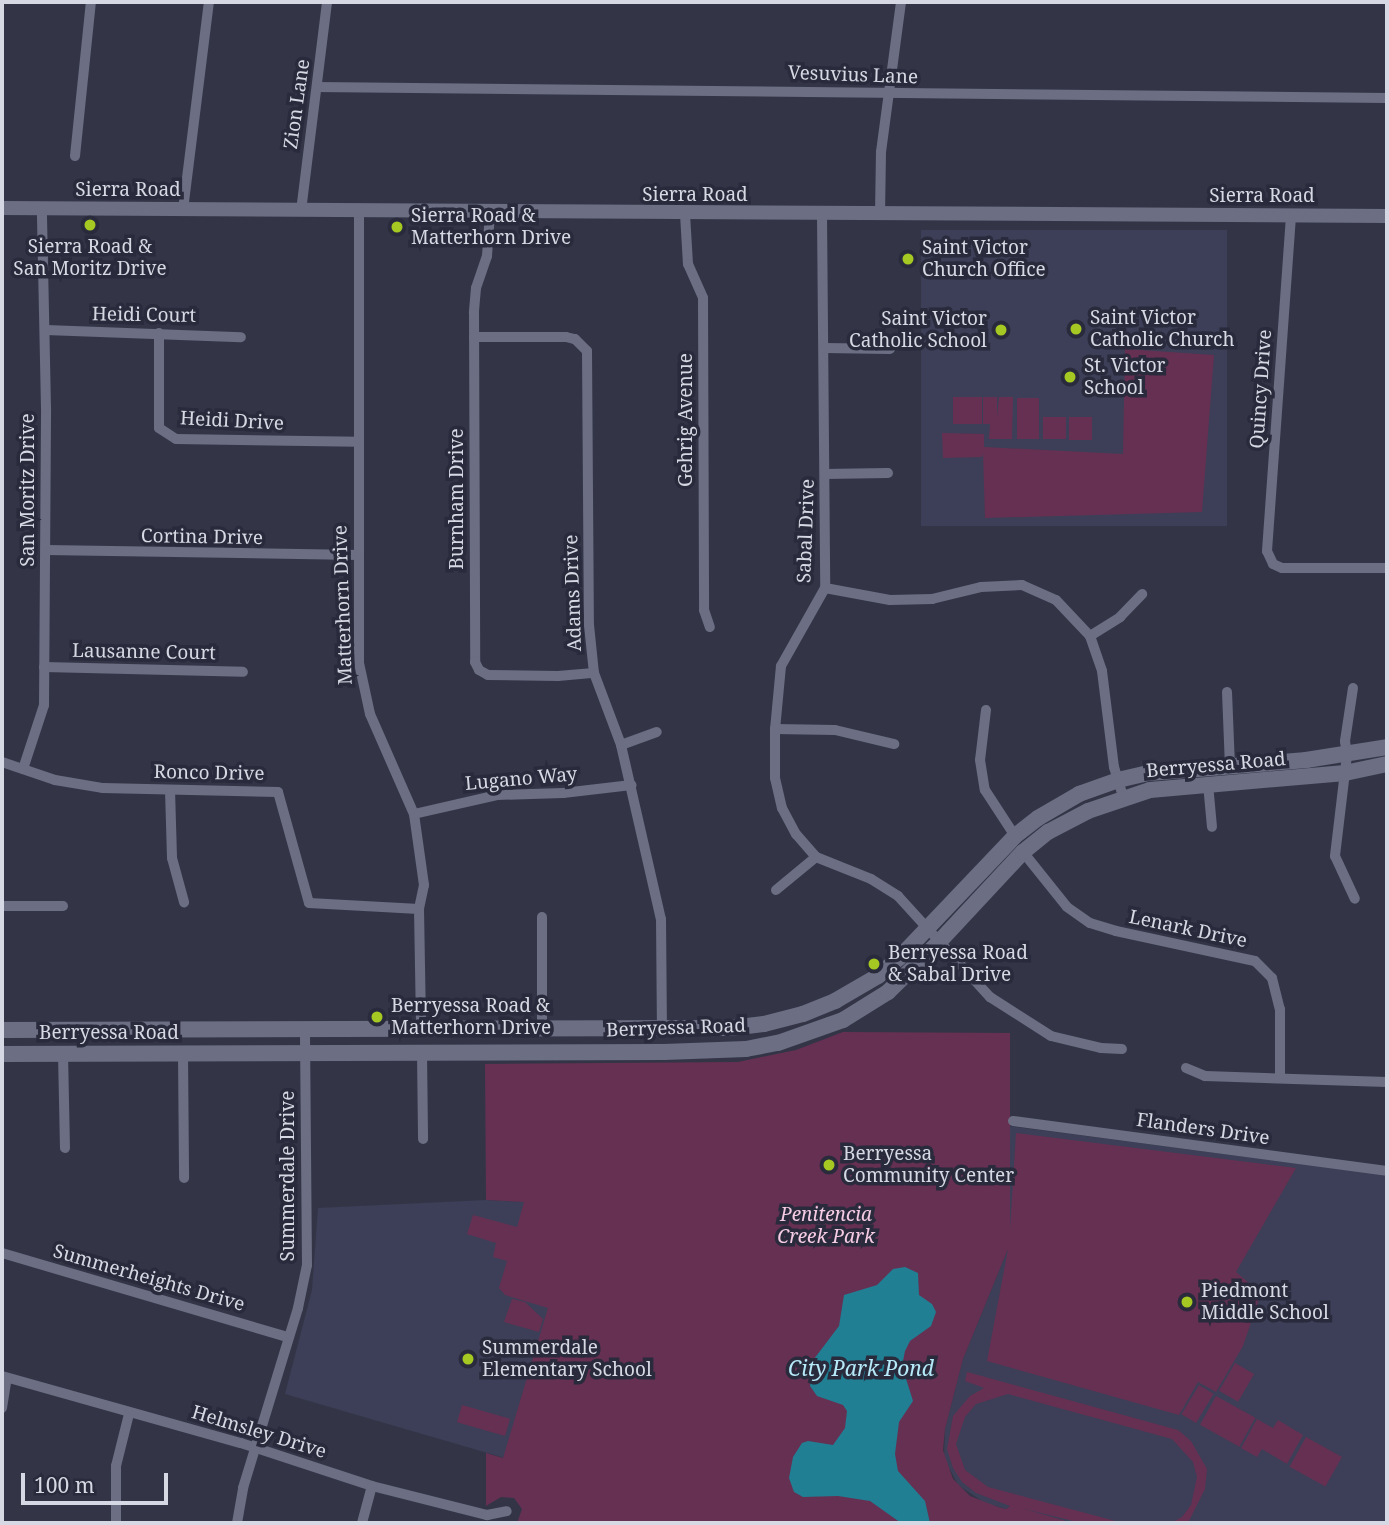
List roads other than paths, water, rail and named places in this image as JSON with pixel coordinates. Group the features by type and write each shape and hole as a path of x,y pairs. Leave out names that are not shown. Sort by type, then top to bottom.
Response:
{"main road":[{"name":"Berryessa Road","path":"2,1030 715,1028 764,1024 803,1014 835,1001 878,975 927,929 1015,836 1038,818 1079,794 1118,780 1176,769 1347,755 1387,747"},
{"name":"Berryessa Road","path":"2,1054 664,1052 746,1049 813,1032 843,1020 888,992 1023,852 1068,820 1123,797 1150,790 1345,773 1387,764"},
{"path":"560,1052 593,1043 638,1043 651,1038 662,1028"},
{"path":"664,1052 675,1040 702,1036 715,1028"}],"street":[{"path":"75,156 91,2"},
{"path":"183,210 209,2"},
{"name":"Zion Lane","path":"301,211 327,2"},
{"path":"880,215 881,152 901,2"},
{"name":"Vesuvius Lane","path":"317,87 837,90 890,94 1387,98"},
{"name":"Sierra Road","path":"2,208 822,215 1387,216"},
{"name":"San Moritz Drive","path":"23,769 44,705 46,330 42,209"},
{"name":"Matterhorn Drive","path":"359,212 359,663 365,698 414,814 424,885 419,909 421,1029"},
{"name":"Burnham Drive","path":"490,213 487,256 476,288 474,337 475,662 488,675 558,676 594,673"},
{"name":"Gehrig Avenue","path":"685,214 688,264 703,298 704,610 710,627"},
{"name":"Sabal Drive","path":"822,215 825,588 781,666 775,729 775,778 782,808 796,834 816,857 871,879 898,896 989,997 1051,1036 1101,1048 1122,1049"},
{"name":"Quincy Drive","path":"1291,216 1267,551 1273,564 1282,568 1387,569"},
{"name":"Heidi Court","path":"46,330 241,337"},
{"name":"Heidi Drive","path":"159,333 159,428 176,439 358,442"},
{"name":"Adams Drive","path":"474,337 566,337 575,339 587,351 589,625 594,673 621,745 632,785 661,919 662,1028"},
{"path":"825,348 890,349"},
{"path":"825,474 888,473"},
{"name":"Cortina Drive","path":"46,550 358,555"},
{"path":"825,588 890,600 932,599 981,587 1022,585 1056,600 1090,636 1102,671 1118,780 1123,797"},
{"path":"1090,636 1120,617 1142,594"},
{"name":"Lausanne Court","path":"44,667 243,672"},
{"path":"1353,688 1345,741 1347,755 1335,856 1355,899"},
{"path":"1227,692 1230,766"},
{"path":"986,710 980,760 985,790 1015,836"},
{"path":"775,729 835,730 894,744"},
{"path":"621,745 657,732"},
{"name":"Ronco Drive","path":"2,762 55,780 103,788 278,792 309,903 419,909"},
{"path":"1208,784 1213,827"},
{"name":"Lugano Way","path":"414,814 497,795 563,793 632,785"},
{"path":"170,790 172,858 184,902"},
{"name":"Lenark Drive","path":"1023,852 1067,907 1090,923 1115,931 1255,961 1272,978 1280,1009 1280,1077"},
{"path":"776,890 816,857"},
{"path":"2,906 63,906"},
{"path":"541,917 542,1028"},
{"name":"Summerdale Drive","path":"237,1523 243,1488 298,1308 307,1265 305,1029"},
{"path":"422,1053 424,1139"},
{"path":"63,1054 65,1148"},
{"path":"183,1054 184,1178"},
{"path":"1186,1068 1205,1076 1387,1082"},
{"name":"Flanders Drive","path":"1013,1121 1387,1171"},
{"name":"Summerheights Drive","path":"2,1253 287,1337"},
{"path":"2,1408 5,1377"},
{"name":"Helmsley Drive","path":"5,1377 129,1414 255,1447 372,1486 487,1515 507,1511"},
{"path":"116,1523 116,1466 129,1414"},
{"path":"362,1523 372,1486"}],"water":[{"name":"City Park Pond","path":"905,1267 918,1273 919,1295 932,1304 936,1312 931,1326 910,1341 905,1351 902,1366 913,1401 899,1422 895,1454 898,1471 925,1501 930,1523 901,1523 870,1501 838,1496 803,1497 794,1492 789,1478 793,1457 802,1443 808,1441 833,1445 845,1428 847,1411 843,1405 817,1396 810,1386 814,1359 839,1326 844,1295 877,1285 893,1269"}],"place":[{"name":"Sierra Road & San Moritz Drive","path":"90,225"},
{"name":"Sierra Road & Matterhorn Drive","path":"397,227"},
{"name":"Saint Victor Church Office","path":"908,259"},
{"name":"Saint Victor Catholic Church","path":"1076,329"},
{"name":"Saint Victor Catholic School","path":"1001,330"},
{"name":"St. Victor School","path":"1070,377"},
{"name":"Berryessa Road & Sabal Drive","path":"874,964"},
{"name":"Berryessa Road & Matterhorn Drive","path":"377,1017"},
{"name":"Berryessa Community Center","path":"829,1165"},
{"name":"Piedmont Middle School","path":"1187,1302"},
{"name":"Summerdale Elementary School","path":"468,1359"}],"park label":[{"name":"Penitencia Creek Park","path":"826,1226"}]}
